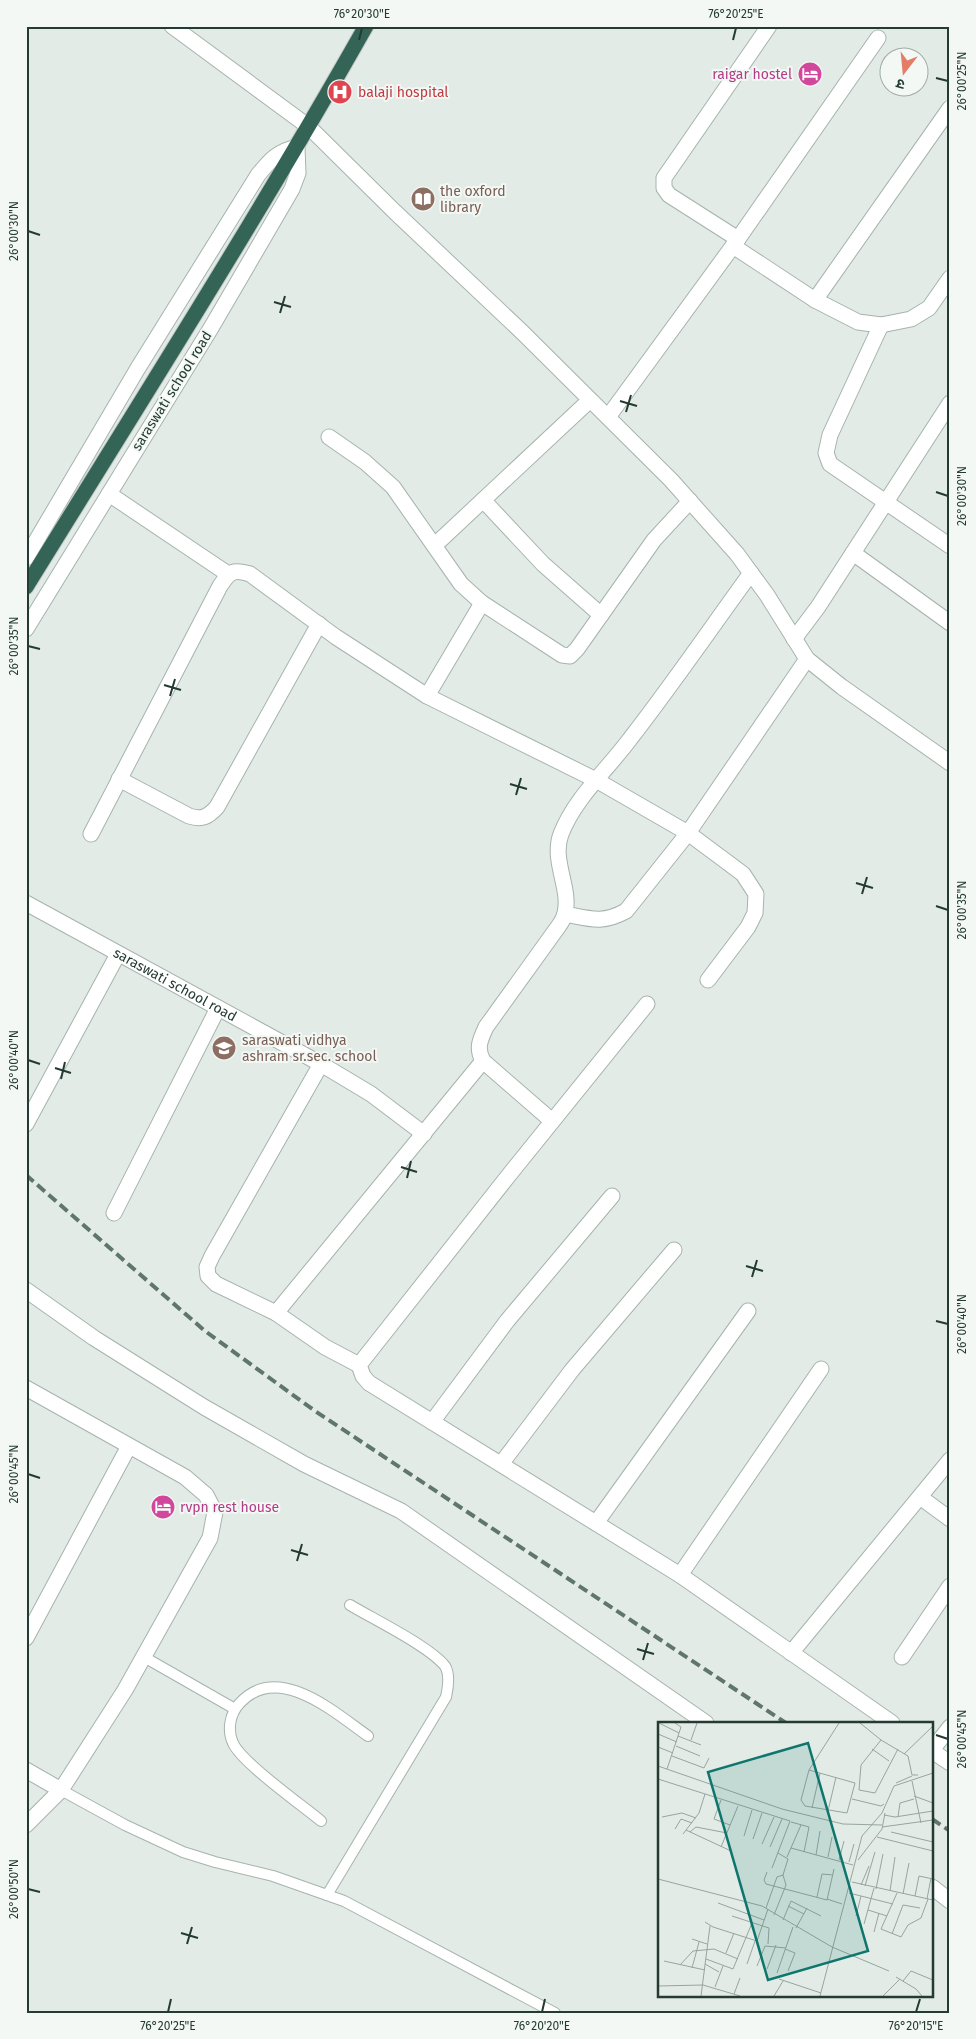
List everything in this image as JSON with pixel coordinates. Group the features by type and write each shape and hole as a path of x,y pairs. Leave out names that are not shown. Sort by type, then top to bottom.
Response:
{"highway":[{"path":"26,587 297,147 366,26"}],"street":[{"path":"172,26 309,127 608,417 671,480 737,554 767,595 807,659 842,687 950,763"},
{"path":"769,26 664,178 664,188 669,196 815,300 858,322 881,325 911,319 929,308 950,278"},
{"path":"608,417 736,243 878,38"},
{"path":"815,300 950,108"},
{"path":"26,558 138,368 258,175 271,158 283,150 297,147"},
{"name":"saraswati school road","path":"26,629 206,336 292,189 298,173 297,147"},
{"path":"881,325 830,435 826,453 830,464 950,546"},
{"path":"434,545 590,400"},
{"path":"794,640 818,607 950,403"},
{"path":"329,437 365,462 393,487 461,584 482,603 562,655 570,656 577,649 654,540 690,501"},
{"path":"109,494 228,574"},
{"path":"483,500 543,564 601,615"},
{"path":"853,553 950,623"},
{"path":"91,834 220,586 228,574 238,570 250,574 319,624 427,696 596,780 688,833 743,874 756,894 755,913 748,927 708,980"},
{"path":"552,1121 483,1061 478,1052 479,1041 486,1027 558,927 565,914 566,899 559,859 560,836 569,817 596,780 630,740 751,573"},
{"path":"427,696 482,603"},
{"path":"119,779 189,816 200,819 210,815 217,808 319,624"},
{"path":"565,914 598,920 613,919 626,911 688,833 807,659"},
{"name":"saraswati school road","path":"26,903 321,1064 371,1094 424,1134"},
{"path":"26,1124 118,954"},
{"path":"359,1366 552,1121 647,1004"},
{"path":"114,1213 218,1008"},
{"path":"276,1313 483,1061"},
{"path":"321,1064 212,1256 208,1267 208,1276 216,1284 276,1313 325,1347 359,1366 363,1376 369,1383 680,1575 891,1722"},
{"path":"432,1422 507,1321 612,1196"},
{"path":"501,1464 572,1370 674,1250"},
{"path":"26,1290 94,1338 204,1407 304,1464 401,1511 705,1722"},
{"path":"596,1523 748,1311"},
{"path":"680,1575 821,1369"},
{"path":"26,1388 185,1477 206,1495 215,1512 210,1538 125,1690 61,1790 26,1825"},
{"path":"26,1638 129,1446"},
{"path":"791,1653 950,1460"},
{"path":"920,1497 950,1519"},
{"path":"902,1657 950,1586"},
{"path":"934,1747 950,1727"},
{"path":"934,1751 950,1763"},
{"path":"26,1770 61,1790"},
{"path":"934,1889 950,1901"}],"lane":[{"path":"327,1895 446,1697 449,1685 446,1667 426,1650 350,1605"},
{"path":"144,1658 235,1709"},
{"path":"321,1821 250,1763 233,1744 230,1724 235,1709 247,1695 265,1687 287,1687 320,1702 368,1736"},
{"path":"61,1790 125,1825 183,1852 273,1876 344,1901 555,2013"}],"railway":[{"path":"26,1175 205,1331 315,1411 784,1722"},
{"path":"934,1820 950,1831"}],"place":[{"name":"raigar hostel","path":"810,74"},
{"name":"balaji hospital","path":"340,92"},
{"name":"the oxford library","path":"423,199"},
{"name":"saraswati vidhya ashram sr.sec. school","path":"224,1048"},
{"name":"rvpn rest house","path":"163,1507"}]}
